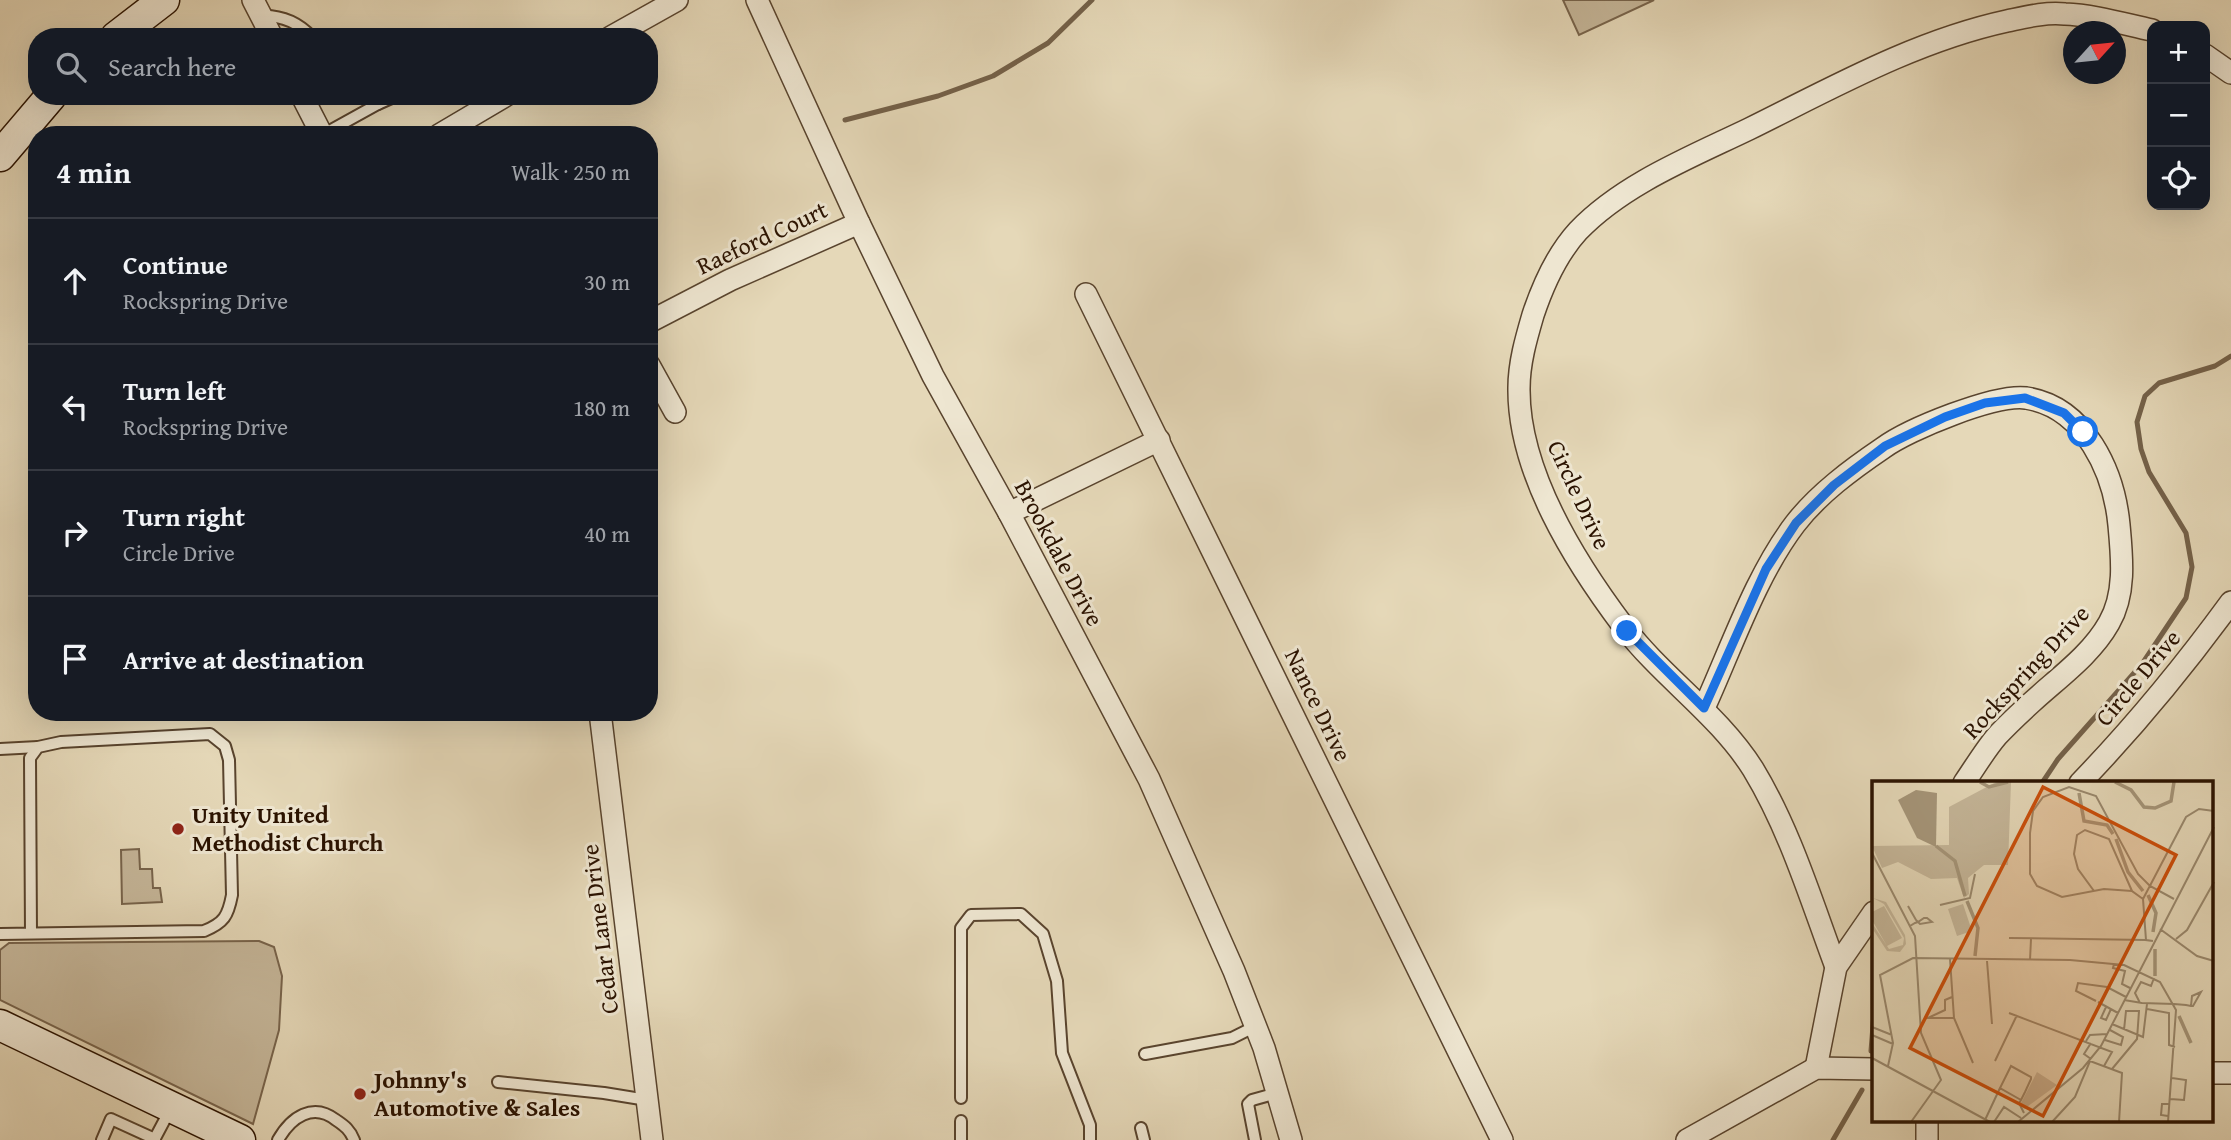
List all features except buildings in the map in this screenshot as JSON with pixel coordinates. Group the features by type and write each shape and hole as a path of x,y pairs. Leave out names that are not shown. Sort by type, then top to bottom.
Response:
{"main road":[{"path":"128,28 164,0"},
{"path":"0,156 43,105"},
{"path":"0,1025 226,1137"}],"street":[{"path":"627,28 677,0"},
{"name":"Brookdale Drive","path":"757,0 859,223 933,376 1009,513 1149,779 1256,1026 1291,1140"},
{"path":"257,8 267,28"},
{"name":"Circle Drive","path":"1836,967 1783,826 1753,770 1727,733 1627,631 1574,553 1546,497 1525,445 1519,387 1523,353 1546,279 1577,233 1598,213 1635,187 1708,148 1931,43 1977,27 2038,14 2066,14 2147,29"},
{"path":"2210,59 2231,74"},
{"path":"307,105 317,126"},
{"path":"452,126 482,105"},
{"name":"Raeford Court","path":"658,317 730,280 859,223"},
{"name":"Nance Drive","path":"1086,295 1502,1140"},
{"path":"658,381 675,412"},
{"name":"Rockspring Drive","path":"1704,708 1766,569 1796,523 1834,485 1885,446 1945,417 1985,403 2025,398 2064,413 2083,432 2099,456 2110,480 2118,512 2121,545 2120,595 2109,623 2084,655 1997,736 1965,781"},
{"path":"1009,513 1159,440"},
{"name":"Circle Drive","path":"2082,781 2200,645 2231,602"},
{"name":"Cedar Lane Drive","path":"601,721 652,1140"},
{"path":"1816,1068 1836,967 1872,915"},
{"path":"1687,1140 1816,1068 1872,1069"},
{"path":"1927,1122 1927,1140"}],"lane":[{"path":"257,8 304,28"},
{"path":"335,126 366,105"},
{"path":"0,749 38,747 61,742 210,734 225,746 229,760 232,895 229,913 218,925 204,931 0,934"},
{"path":"31,933 30,758 38,747"},
{"path":"961,1098 961,928 971,915 1021,914 1043,934 1057,981 1062,1053 1090,1125 1090,1140"},
{"path":"1145,1054 1232,1038 1256,1026"},
{"path":"498,1082 647,1100"},
{"path":"1255,1140 1248,1104 1252,1100 1277,1093"},
{"path":"102,1140 111,1119 155,1140 171,1108"},
{"path":"278,1140 293,1120 310,1111 328,1114 350,1130 354,1140"},
{"path":"961,1121 961,1140"},
{"path":"1141,1128 1143,1140"}],"shaded area":[{"path":"1563,0 1654,0 1579,35"},
{"path":"139,849 140,869 152,869 153,888 160,888 162,902 122,904 121,850"},
{"path":"259,941 274,947 282,976 279,1030 253,1124 0,1000 0,950 9,943"}],"waterway":[{"path":"845,120 938,96 993,76 1048,43 1092,0"},
{"path":"2043,781 2058,759 2142,664 2186,598 2192,567 2186,533 2149,472 2141,449 2137,422 2145,396 2159,383 2215,366 2231,356"},
{"path":"1871,1051 1872,1038"},
{"path":"1833,1140 1862,1090"}],"place":[{"name":"Unity United Methodist Church","path":"178,829"},
{"name":"Johnny's Automotive & Sales","path":"360,1094"}],"route":[{"path":"1627,631 1704,708 1766,569 1796,523 1834,485 1885,446 1945,417 1985,403 2025,398 2064,413 2083,432"}]}
